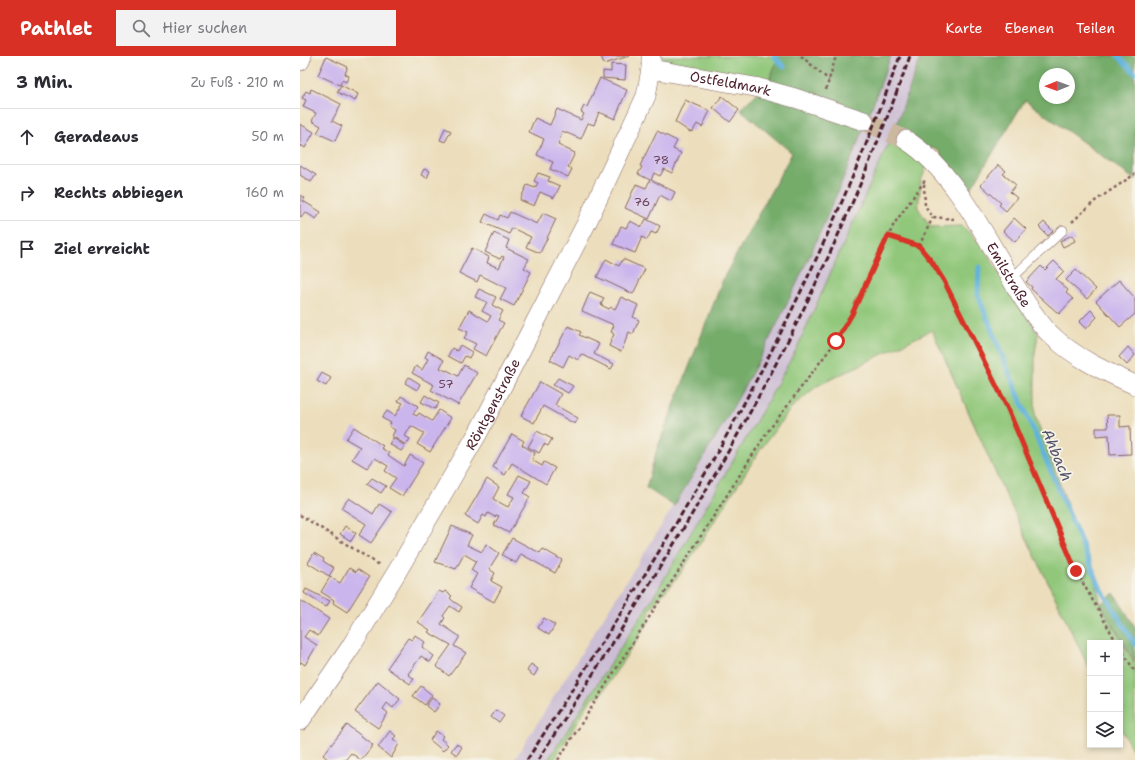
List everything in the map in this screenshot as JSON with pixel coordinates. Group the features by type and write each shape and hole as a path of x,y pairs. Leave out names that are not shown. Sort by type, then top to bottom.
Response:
{"street":[{"path":"300,61 302,56"},
{"name":"Ostfeldmark","path":"651,63 755,88 821,108"},
{"name":"Röntgenstraße","path":"300,721 350,648 395,575 478,433 586,224 646,96 651,63"},
{"path":"821,108 864,121"},
{"name":"Emilstraße","path":"906,140 922,149 937,163 972,214 1030,309 1049,333 1082,360 1135,385"}],"lane":[{"path":"1011,279 1064,230"}],"path":[{"path":"801,56 829,80"},
{"path":"821,108 836,56"},
{"path":"1064,230 1095,201 1135,174"},
{"path":"558,760 766,434 836,341 852,314 888,236 901,213 924,183 925,206 933,217 956,219 972,214"},
{"path":"919,246 933,217"},
{"path":"888,236 919,246 932,262 944,281 1007,407 1076,571 1116,640"},
{"path":"300,515 395,575"},
{"path":"1123,652 1135,672"}],"shaded area":[{"path":"891,56 921,56 892,137 797,348 765,406 654,596 548,760 514,760 700,464 809,258 867,120"}],"green space":[{"path":"660,56 779,56 768,83 669,63"},
{"path":"779,56 891,56 845,175 793,291 745,385 716,437 674,506 646,488 657,449 724,277 792,153 740,109 768,83"},
{"path":"921,56 1135,56 1135,180 1025,100 966,197 938,150 892,137"},
{"path":"890,140 927,165 921,181 918,208 931,227 962,226 981,244 1038,334 1035,353 1035,416 1093,575 1101,604 1121,640 1087,640 1087,664 1000,483 932,330 817,386 792,407 760,450 681,573 650,609 648,623 600,696 592,698 554,760 548,760 654,596 765,406 797,348"},
{"path":"1114,593 1135,627 1135,662 1123,640 1101,604"},
{"path":"1123,643 1135,665 1135,755 1123,733"}],"building":[{"path":"601,56 629,56 604,64"},
{"path":"326,57 346,66 347,69 345,74 349,76 346,82 342,80 340,85 318,75"},
{"path":"611,64 626,65 625,80 603,78 603,71 611,72"},
{"path":"600,78 627,90 615,119 599,112 594,125 588,123 581,139 562,131 558,145 575,153 568,167 572,169 568,177 550,169 553,162 537,155 544,139 529,132 535,118 550,125 557,109 581,120 584,114 581,112 584,106 587,107"},
{"path":"341,85 358,94 355,101 337,92"},
{"path":"311,89 341,104 332,121 342,126 335,141 317,133 321,126 312,121 316,113 303,107 306,100 302,98 306,91 310,93"},
{"path":"722,96 739,110 730,122 713,108"},
{"path":"685,100 710,111 702,127 697,124 693,131 690,132 675,122"},
{"path":"300,124 314,132 305,148 301,145 300,147"},
{"path":"445,128 451,131 445,142 440,140"},
{"path":"657,131 677,141 673,149 681,153 672,173 664,169 660,176 654,173 651,180 675,192 671,201 660,195 649,219 625,208 636,184 646,188 650,180 638,174 642,167 640,166"},
{"path":"300,165 316,175 311,182 300,175"},
{"path":"998,165 1006,171 1003,174 1016,185 1010,192 1017,198 1006,211 999,205 1001,203 981,185"},
{"path":"424,169 430,171 427,178 421,175"},
{"path":"538,173 550,177 548,181 560,186 554,198 540,192 534,206 520,200 527,185 535,188 538,183 534,181"},
{"path":"300,195 305,198 303,201 321,212 316,219 305,212 301,217 300,216"},
{"path":"510,212 537,224 543,213 556,219 540,253 526,247 531,237 512,228 509,234 482,222 486,214 498,220 500,215 507,218"},
{"path":"1014,218 1026,229 1015,242 1003,231"},
{"path":"646,219 660,226 656,234 651,232 647,240 642,237 635,253 613,244 621,226 626,228 630,221 642,227"},
{"path":"1044,222 1053,231 1048,236 1039,227"},
{"path":"494,233 509,240 506,248 529,259 524,268 531,272 514,306 500,299 506,288 480,275 477,282 459,273 472,248 489,257 487,263 499,268 504,257 502,256 500,259 485,252"},
{"path":"1072,235 1075,241 1063,247 1060,241"},
{"path":"606,259 619,266 623,259 645,269 633,294 597,277"},
{"path":"1054,261 1064,271 1056,279 1068,290 1066,293 1073,299 1059,314 1031,289 1032,287 1026,282 1041,266 1045,270"},
{"path":"1076,270 1096,289 1087,299 1066,280"},
{"path":"1119,280 1135,298 1135,314 1120,327 1096,301"},
{"path":"479,289 496,297 492,305 503,311 498,320 504,323 486,356 473,349 476,344 464,338 468,332 459,328 469,310 488,321 491,316 482,311 487,302 475,297"},
{"path":"590,292 604,298 601,305 609,309 611,307 615,309 621,297 638,305 633,317 639,320 633,334 629,332 621,352 609,346 614,334 611,332 614,325 582,311"},
{"path":"1091,310 1097,317 1086,329 1079,322"},
{"path":"568,326 581,332 579,335 599,344 594,354 614,364 611,369 581,354 578,360 569,355 563,367 550,360"},
{"path":"460,345 472,352 469,358 465,356 461,363 448,356 452,348 457,351"},
{"path":"1128,347 1135,355 1127,365 1119,357"},
{"path":"428,351 444,360 440,368 446,371 447,370 458,376 464,365 477,373 458,405 431,390 434,385 412,373 416,366 422,370 428,359 425,357"},
{"path":"322,373 331,378 326,386 317,381"},
{"path":"409,377 420,384 417,390 405,383"},
{"path":"558,378 573,386 568,393 553,385"},
{"path":"540,382 561,394 555,405 578,418 575,424 543,406 534,423 521,416"},
{"path":"425,395 439,403 435,409 421,402"},
{"path":"401,396 418,406 413,414 417,416 419,413 432,421 439,410 451,418 430,452 417,444 424,433 411,426 405,436 410,439 406,445 392,436 395,430 389,426 391,423 382,418 387,411 395,416 403,403 398,401"},
{"path":"1107,415 1120,415 1120,427 1130,426 1131,454 1110,455 1109,435 1096,436 1096,428 1108,428"},
{"path":"354,427 383,446 381,448 389,453 388,455 404,466 410,455 423,463 402,496 389,488 396,478 385,471 388,466 375,458 367,468 352,459 360,447 346,439"},
{"path":"537,431 552,439 548,446 544,444 539,453 528,447"},
{"path":"512,434 524,441 522,445 535,453 532,460 542,466 544,462 555,468 546,484 512,463 505,475 493,467"},
{"path":"393,438 405,446 401,451 389,444"},
{"path":"519,475 531,481 524,493 530,497 509,533 494,525 499,516 496,515 495,517 488,513 486,517 483,515 478,524 465,516 487,479 499,487 493,499 508,507 514,497 508,494"},
{"path":"372,478 386,486 381,493 367,484"},
{"path":"349,498 373,514 379,504 392,512 371,543 359,535 366,524 341,508"},
{"path":"345,526 356,533 351,541 340,534"},
{"path":"452,526 472,535 467,545 482,552 486,544 499,553 489,569 495,573 491,581 502,587 494,602 469,588 477,574 471,570 476,561 464,554 456,569 435,562"},
{"path":"512,538 540,553 543,549 562,560 555,573 521,554 516,563 502,555"},
{"path":"314,553 334,568 329,576 308,563"},
{"path":"349,568 356,572 357,569 369,577 347,612 333,603 334,600 321,592 330,577 340,583"},
{"path":"306,589 330,601 326,607 304,593"},
{"path":"439,591 443,593 445,591 452,596 450,598 453,601 462,607 459,612 450,606 443,616 445,618 441,624 459,636 454,646 466,653 449,676 436,666 451,645 428,632 430,630 418,622"},
{"path":"300,600 329,619 318,636 309,630 304,637 317,645 305,665 301,662 300,664"},
{"path":"544,618 555,625 549,635 538,628"},
{"path":"415,635 425,642 422,647 434,656 430,662 421,656 408,674 414,679 410,684 387,668 408,638 412,640"},
{"path":"531,664 538,669 534,676 527,671"},
{"path":"378,681 400,699 393,708 387,703 383,709 388,713 378,728 355,712"},
{"path":"421,686 432,695 425,705 413,696"},
{"path":"432,698 440,704 434,712 426,706"},
{"path":"496,710 504,716 499,723 491,717"},
{"path":"347,725 373,745 361,760 351,753 346,759 347,760 329,760 323,755"},
{"path":"390,731 396,736 393,739 399,744 391,758 378,747"},
{"path":"436,731 443,736 441,739 448,745 443,751 430,740"},
{"path":"456,744 462,747 457,755 451,751"}],"waterway":[{"name":"Ahbach","path":"774,56 784,67"},
{"path":"1118,56 1135,73"},
{"name":"Ahbach","path":"979,267 978,295 1012,380 1100,587 1135,644"}],"tunnel":[{"path":"864,121 906,140"}],"railway":[{"path":"527,760 665,542 742,407 786,322 847,190 900,56"},
{"path":"538,760 673,546 772,371 795,327 837,238 875,148 910,56"}],"route":[{"path":"836,341 852,314 888,236 919,246 932,262 944,281 981,358 1007,407 1076,571"}]}
